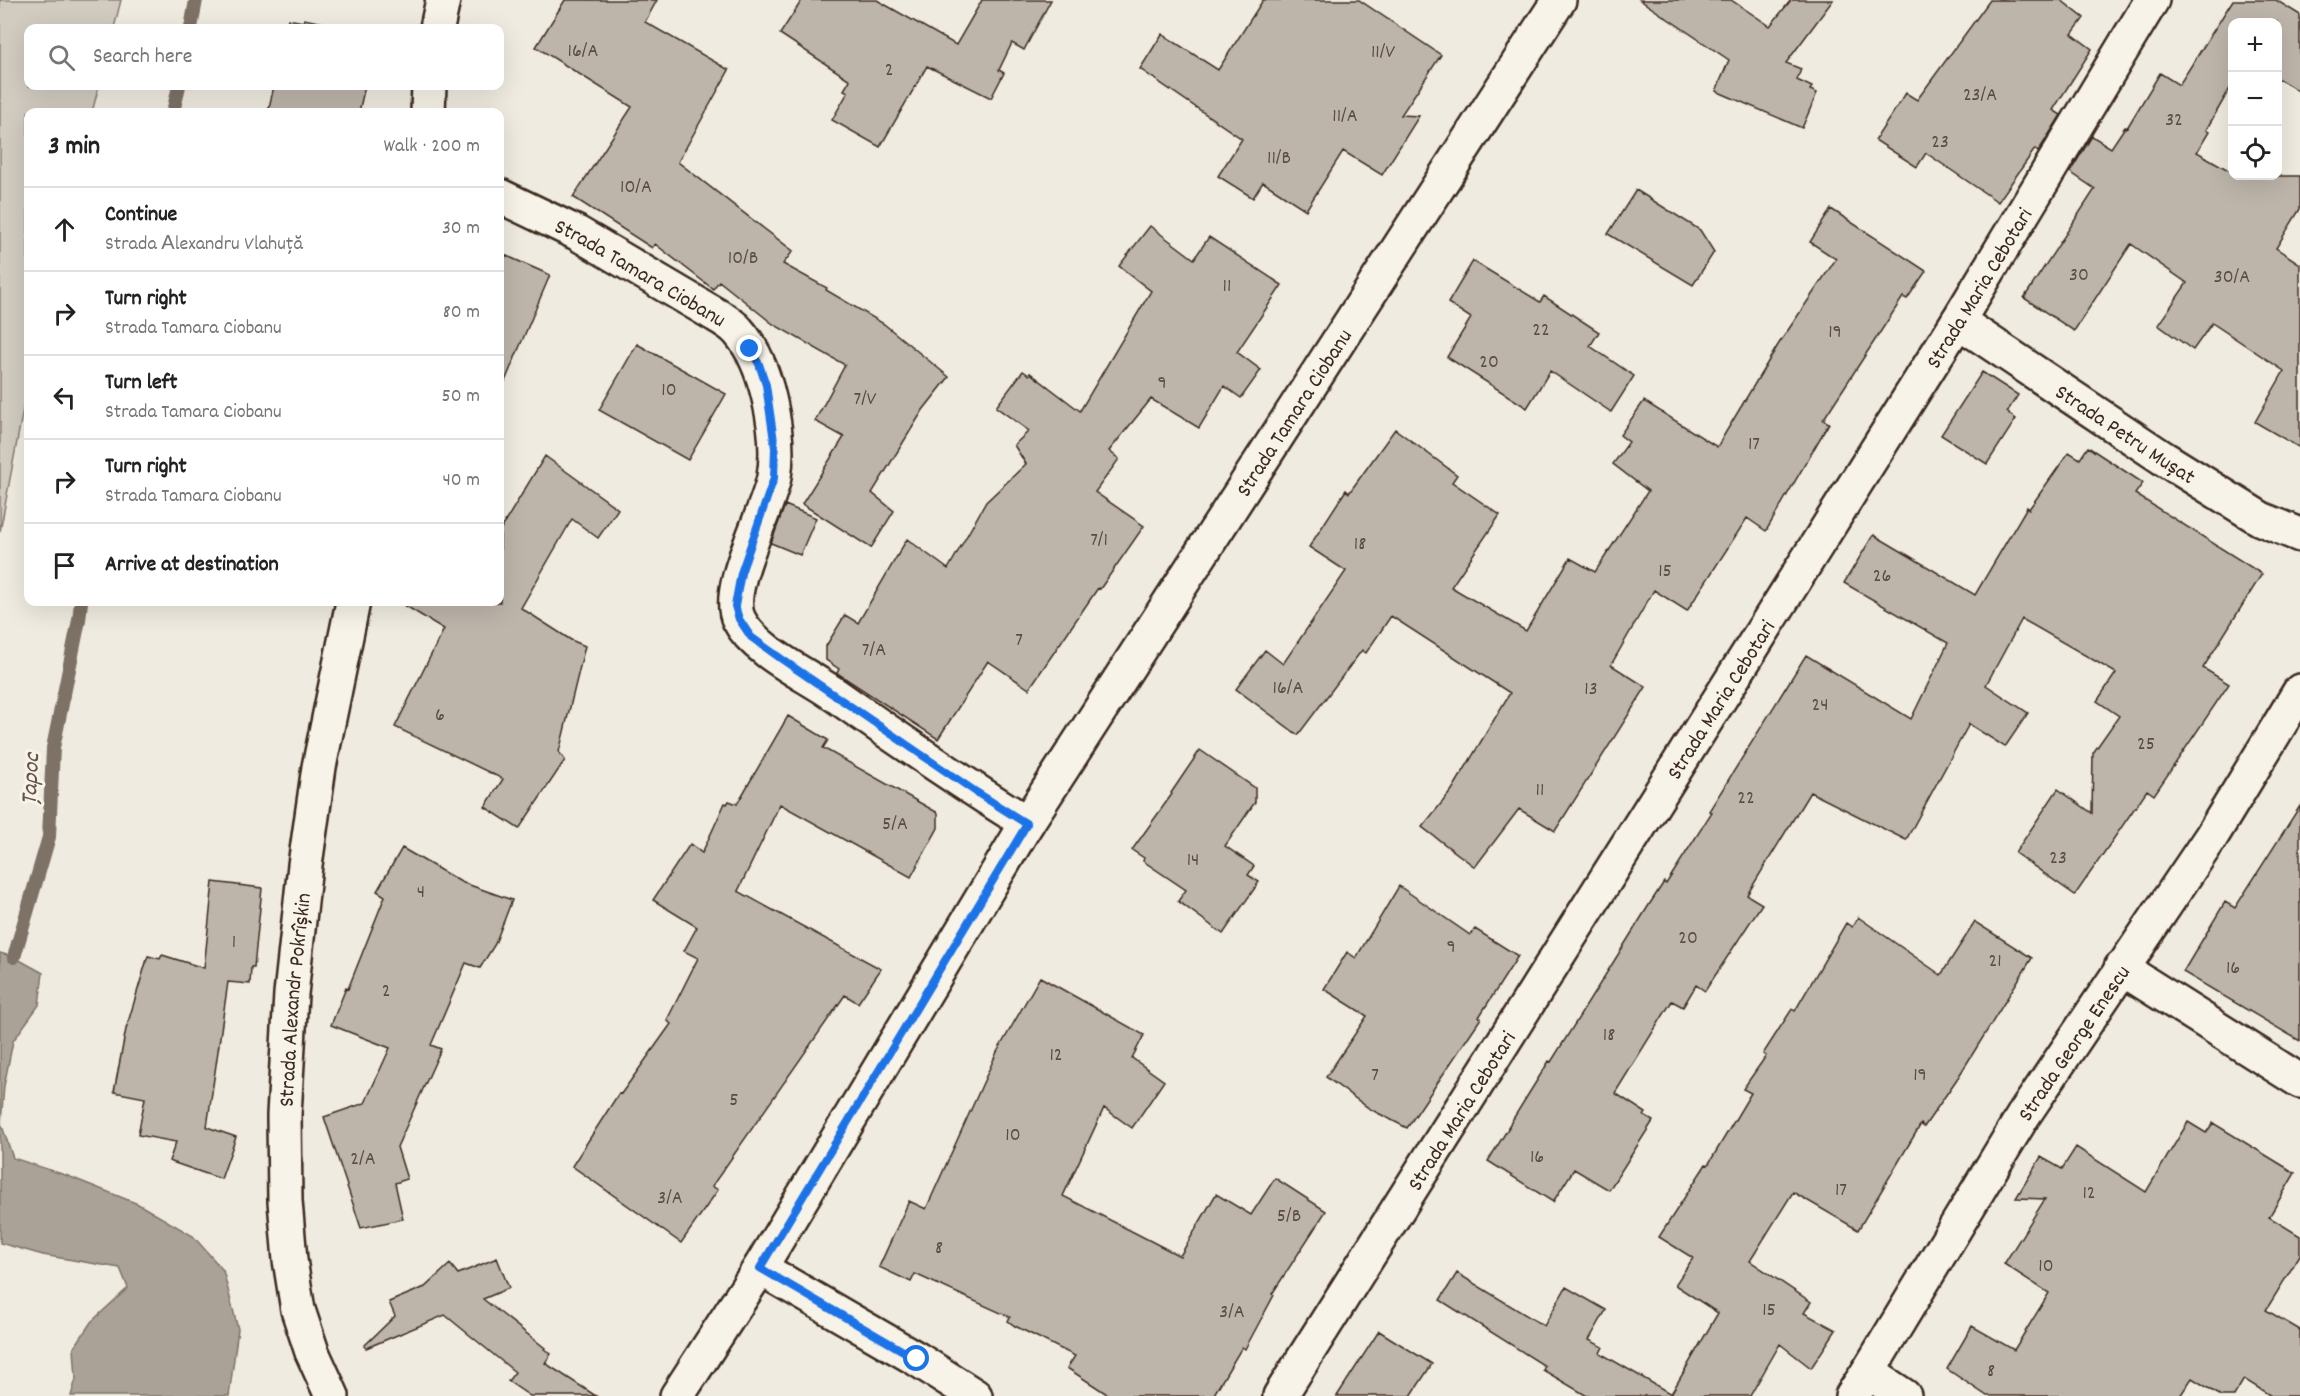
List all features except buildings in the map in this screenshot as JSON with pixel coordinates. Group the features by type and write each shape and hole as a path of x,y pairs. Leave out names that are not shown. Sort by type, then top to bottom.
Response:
{"street":[{"path":"438,24 443,0"},
{"name":"Strada Tamara Ciobanu","path":"677,1396 760,1268 1027,824 1558,0"},
{"name":"Strada Maria Cebotari","path":"1280,1396 1958,321 2152,0"},
{"path":"428,108 429,90"},
{"name":"Strada Tamara Ciobanu","path":"504,198 577,233 738,330 759,364 766,385 775,448 774,478 741,573 735,606 739,619 751,637 783,660 946,772 1027,824"},
{"name":"Strada Petru Mușat","path":"1958,321 2163,458 2261,519 2300,535"},
{"name":"Strada Alexandr Pokrîșkin","path":"332,1396 312,1352 298,1310 290,1260 285,1201 284,1115 291,994 304,865 319,767 352,606"},
{"name":"Strada George Enescu","path":"1860,1384 2023,1116 2211,837 2300,691"},
{"path":"2121,968 2300,1081"},
{"path":"760,1268 917,1359 975,1396"},
{"path":"1860,1384 1904,1396"}],"shaded area":[{"path":"0,0 121,0 115,24 24,24 24,90 98,90 93,108 24,108 24,404 0,532"},
{"path":"0,953 14,957 43,973 39,1005 13,1041 4,1086 1,1123 13,1158 68,1176 138,1204 193,1236 223,1270 238,1329 229,1396 71,1396 76,1379 74,1348 91,1322 128,1288 120,1268 43,1255 0,1243"}],"waterway":[{"name":"Țapoc","path":"192,24 196,0"},
{"name":"Țapoc","path":"174,108 178,90"},
{"name":"Țapoc","path":"14,957 49,837 53,748 81,606"}],"route":[{"path":"750,349 759,364 770,406 775,448 774,478 741,573 735,606 739,619 751,637 783,660 907,746 1027,824 760,1268 917,1359"}]}
